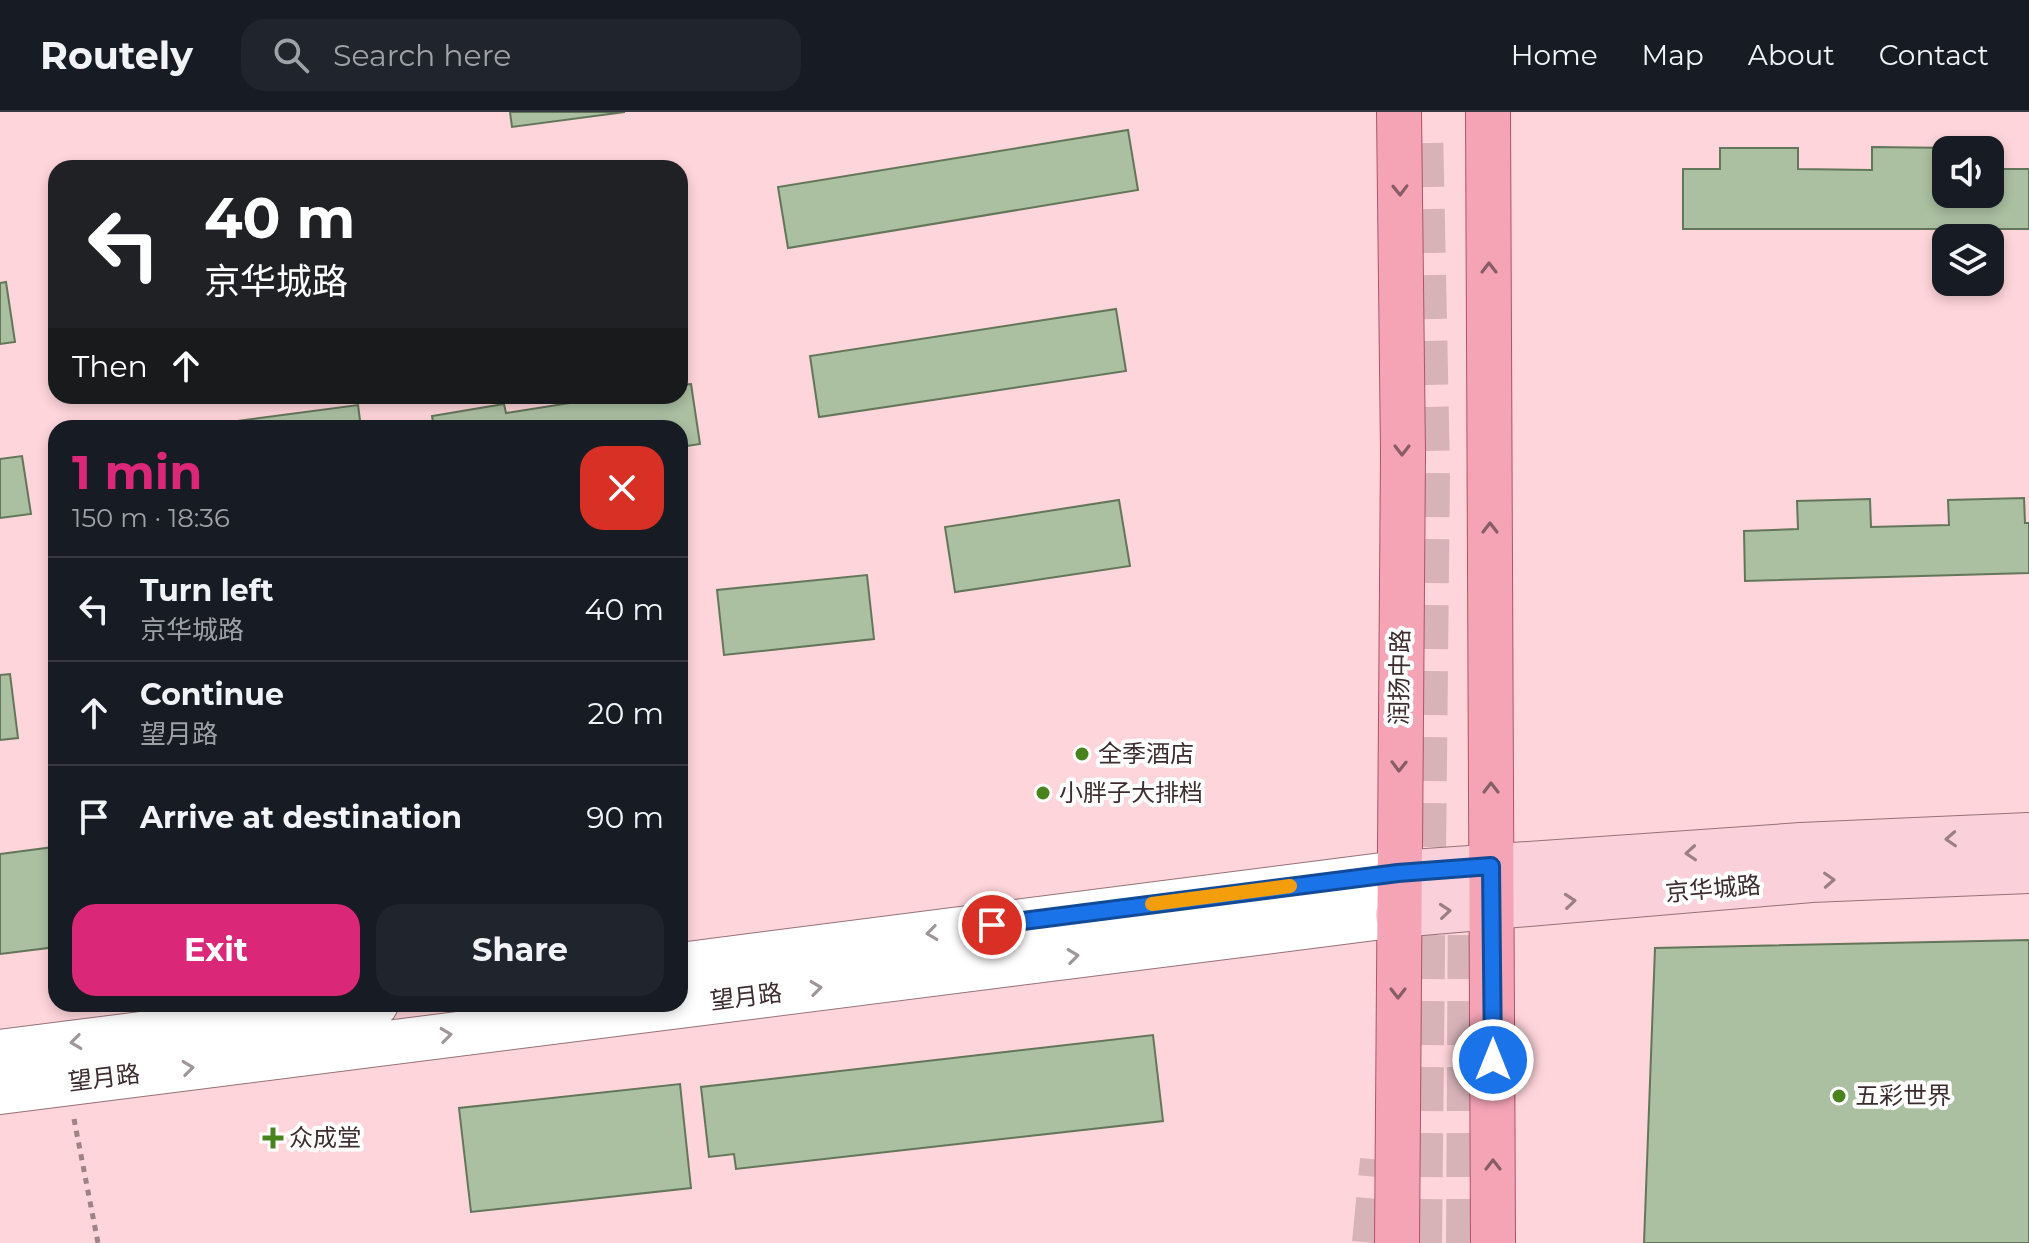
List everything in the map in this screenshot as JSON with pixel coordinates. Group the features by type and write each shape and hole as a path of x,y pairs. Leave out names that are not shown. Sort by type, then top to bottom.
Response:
{"main road":[{"name":"润扬中路","path":"1397,1243 1403,453 1399,112"},
{"path":"1488,112 1493,1243"},
{"name":"京华城路","path":"1492,887 1801,845 2029,835"},
{"name":"京华城路","path":"1398,894 1492,887 1811,880 2029,871"}],"street":[{"name":"望月路","path":"688,964 1398,894"},
{"name":"望月路","path":"688,995 1398,894"},
{"name":"望月路","path":"0,1052 313,1012"},
{"name":"望月路","path":"0,1092 567,1012"}],"path":[{"path":"67,1083 98,1243"}],"building":[{"path":"510,112 625,112 512,127"},
{"path":"1128,130 1138,190 788,248 778,187"},
{"path":"1872,147 1932,148 1932,208 2004,208 2004,169 2029,169 2029,229 2004,229 2004,224 1932,224 1932,229 1683,229 1683,169 1720,169 1720,148 1798,148 1798,169 1872,170"},
{"path":"6,282 15,342 0,344 0,283"},
{"path":"1116,309 1126,371 819,417 810,356"},
{"path":"688,384 691,384 700,444 688,446 688,420 433,420 432,416 504,404 506,413 563,404 688,404"},
{"path":"358,405 360,420 245,420"},
{"path":"22,456 31,514 0,518 0,459"},
{"path":"2024,498 2025,523 2029,523 2029,573 1745,581 1744,531 1798,529 1797,501 1870,499 1871,527 1949,525 1948,500"},
{"path":"1119,500 1130,566 955,592 945,527"},
{"path":"867,575 874,639 724,655 717,590"},
{"path":"10,674 18,738 0,740 0,675"},
{"path":"48,848 48,948 0,954 0,854"},
{"name":"五彩世界","path":"2029,940 2029,1243 1644,1243 1655,948"},
{"path":"1153,1035 1163,1121 736,1169 734,1154 709,1157 701,1087"},
{"path":"680,1084 691,1188 471,1212 459,1108"}],"tunnel":[{"path":"1420,1243 1428,472 1421,126"},
{"path":"1468,1243 1470,881"},
{"path":"1374,1243 1382,1160"}],"slow traffic":[{"path":"1152,904 1290,886"}],"place":[{"name":"全季酒店","path":"1082,754"},
{"name":"小胖子大排档","path":"1043,793"},
{"name":"五彩世界","path":"1839,1096"},
{"name":"众成堂","path":"273,1138"}],"route":[{"path":"992,925 1398,873 1491,866 1493,1060"}]}
